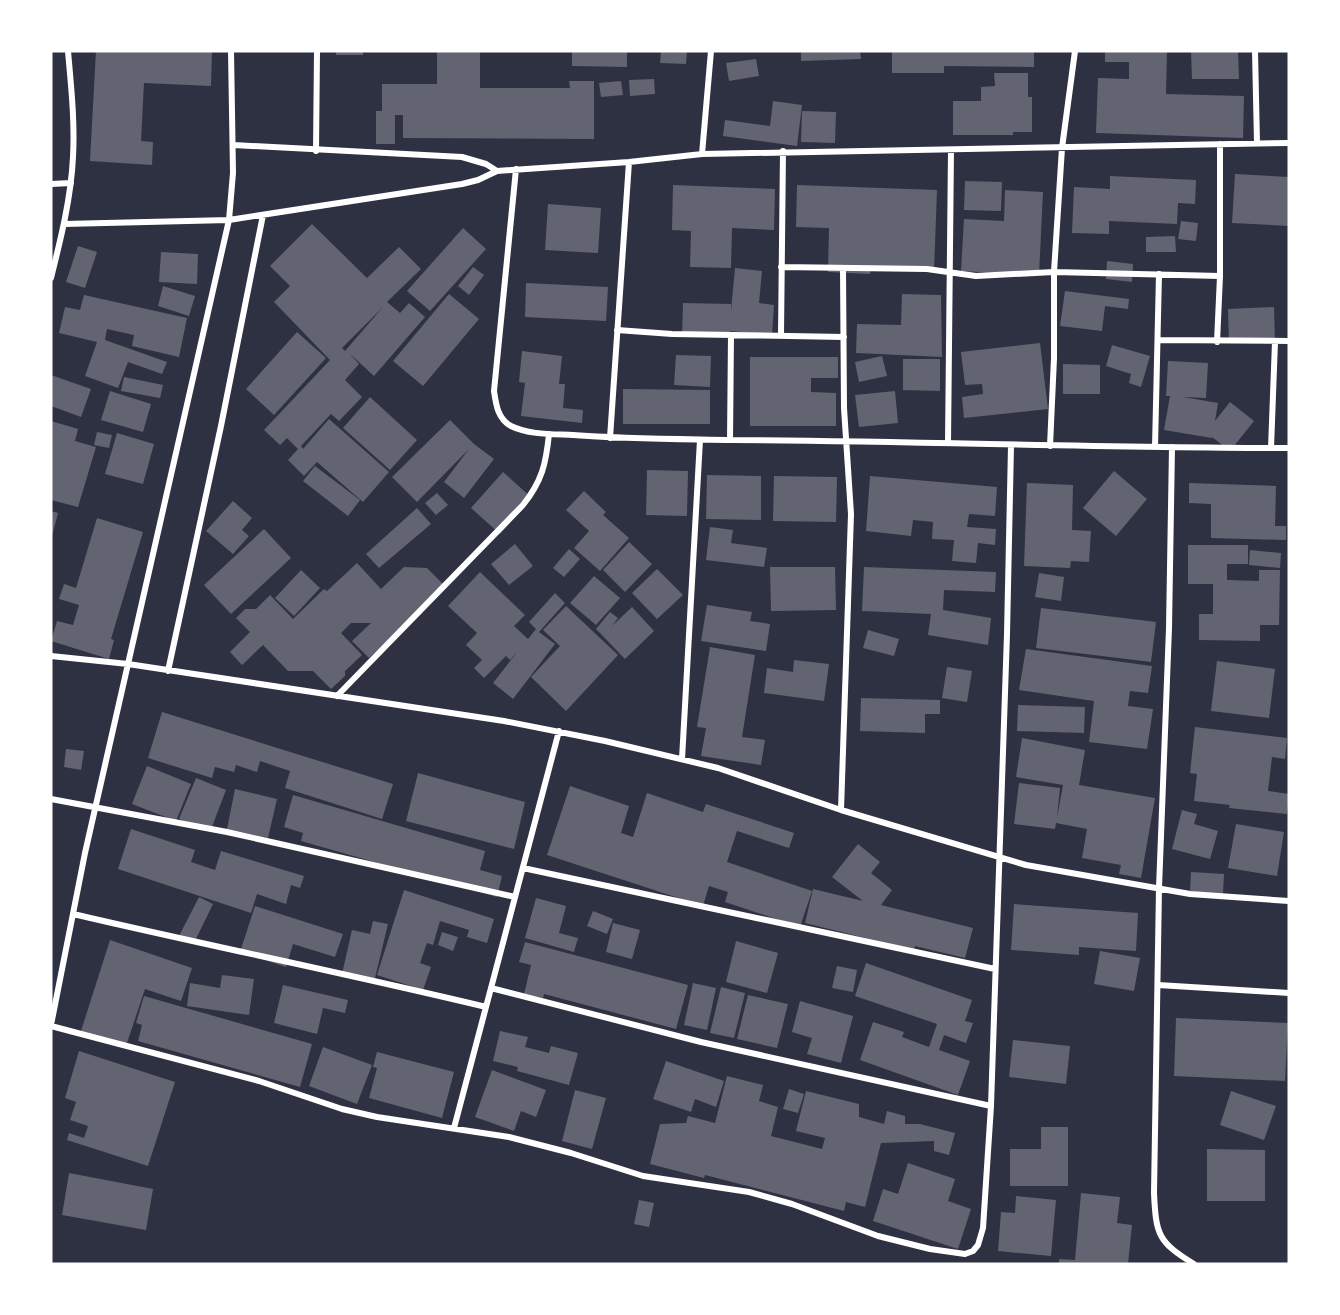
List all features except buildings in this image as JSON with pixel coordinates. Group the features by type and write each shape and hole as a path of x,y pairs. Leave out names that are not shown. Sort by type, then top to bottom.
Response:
{"street":[{"path":"51,278 71,183 74,133 68,51"},
{"path":"231,51 232,194 229,220 96,806 51,1025 377,1117 509,1137 561,1150 643,1176 749,1192 792,1204 887,1239 965,1254 973,1251 978,1245 983,1228 991,1106 1011,446"},
{"path":"316,151 317,51"},
{"path":"702,154 711,51"},
{"path":"1050,446 1054,358 1054,272 1062,148 1075,51"},
{"path":"1255,51 1257,143"},
{"path":"64,224 229,220 462,184 478,180 497,171 629,162 702,154 1289,143"},
{"path":"1217,342 1220,276 1220,144"},
{"path":"232,145 462,157 486,164 497,171"},
{"path":"948,443 951,150"},
{"path":"781,335 783,151"},
{"path":"610,438 629,162"},
{"path":"516,169 494,391 502,420 524,431 610,438 1011,446 1289,448"},
{"path":"51,184 71,183"},
{"path":"168,671 221,426 263,215"},
{"path":"781,267 927,269 976,276 1054,272 1220,276"},
{"path":"841,810 851,514 844,408 843,269"},
{"path":"1155,447 1159,274"},
{"path":"617,330 672,334 844,337"},
{"path":"730,440 731,335"},
{"path":"1158,340 1289,341"},
{"path":"1271,448 1275,342"},
{"path":"337,696 523,505 539,484 547,456 549,434"},
{"path":"682,759 700,440"},
{"path":"1172,447 1169,628 1159,888 1154,1193 1155,1223 1165,1243 1194,1264"},
{"path":"51,656 128,664 559,731 718,768 841,810 999,858 1190,894 1289,901"},
{"path":"454,1128 559,731"},
{"path":"51,799 96,806 322,853 514,897"},
{"path":"523,868 994,969"},
{"path":"73,914 486,1007"},
{"path":"1158,985 1289,993"},
{"path":"491,988 701,1041 991,1106"}]}
